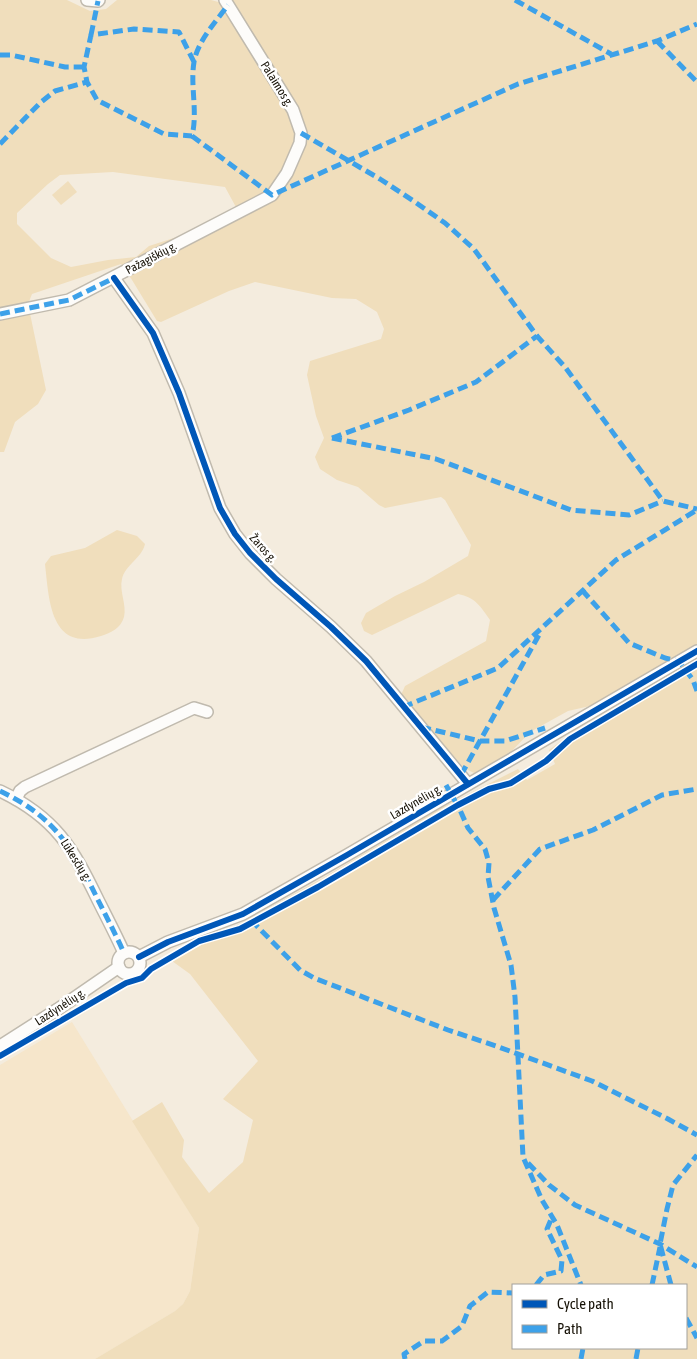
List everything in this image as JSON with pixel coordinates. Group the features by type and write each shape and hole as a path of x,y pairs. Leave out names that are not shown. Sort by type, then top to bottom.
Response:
{"street":[{"path":"87,0 99,0"},
{"name":"Palaimos g.","path":"226,0 293,110 298,123 301,133 300,143 287,173"},
{"name":"Pažagiškių g.","path":"0,314 69,300 114,278 272,195 287,173"},
{"name":"Žaros g.","path":"114,278 153,333 179,393 220,508 235,534 250,553 276,579 331,627 366,661 468,784"},
{"name":"Lazdynėlių g.","path":"139,957 168,942 243,914 697,650"},
{"path":"16,799 20,791 26,786 194,708 207,712"},
{"name":"Lūkesčių g.","path":"0,791 38,814 56,829 70,847 85,871 124,953"},
{"path":"124,953 135,953 139,957 140,962 136,971 126,973 119,967 120,956 124,953"},
{"name":"Lazdynėlių g.","path":"0,1046 119,967"}],"shaded area":[{"path":"0,0 67,0 90,11 106,9 117,0 211,0 222,3 227,0 697,0 697,645 590,706 568,711 530,732 509,754 480,772 474,773 464,768 401,695 405,686 486,641 490,620 487,615 473,600 458,594 372,635 364,631 361,623 366,613 468,556 471,545 445,500 441,497 385,508 358,487 337,480 320,469 315,457 324,438 316,416 307,375 310,361 381,339 384,329 377,312 356,299 332,298 255,282 229,291 161,322 157,321 121,264 32,294 28,304 46,390 38,404 15,422 4,452 0,452","holes":["113,172 225,187 237,209 180,236 149,246 136,257 71,267 51,258 17,224 17,213 60,175"]},
{"path":"68,181 77,192 61,205 52,195"},
{"path":"117,530 137,536 145,544 141,553 126,570 122,579 121,588 125,608 123,621 115,630 101,636 84,639 71,636 62,629 55,619 48,592 45,564 51,556 85,548"},
{"path":"697,660 697,1359 95,1359 175,1311 183,1304 190,1291 199,1228 132,1121 162,1102 184,1140 182,1157 209,1193 243,1162 253,1120 223,1099 258,1061 190,974 172,961 323,878 441,808 518,769 527,780 555,764 549,750 575,731"},
{"path":"72,1022 199,1228 190,1291 183,1304 175,1311 95,1359 0,1359 0,1065"}],"marked path":[{"path":"515,0 611,54"},
{"path":"91,35 98,1"},
{"path":"194,62 179,32 134,29 91,35 84,67 87,82 97,100 164,134 192,136 194,127 193,71 196,54 208,32 228,5"},
{"path":"192,136 272,195 518,84 657,41 697,24"},
{"path":"657,41 697,82"},
{"path":"0,55 11,55 65,67 84,67"},
{"path":"0,144 40,103 55,91 87,82"},
{"path":"301,133 380,179 415,202 445,223 474,249 537,336 565,367 663,501 697,509"},
{"path":"0,314 69,300 114,278 115,280"},
{"path":"332,438 409,410 476,382 537,336"},
{"path":"332,438 436,459 571,510 629,515 663,501"},
{"path":"403,707 498,668 616,560 697,510"},
{"path":"582,590 629,643 665,658 679,661 693,680 697,691"},
{"path":"461,775 540,633"},
{"path":"421,727 480,741 505,741 545,728"},
{"path":"446,785 468,828 485,849 489,863 488,877 494,908 511,965 515,997 523,1157 542,1200 557,1225 581,1284"},
{"path":"493,900 540,849 593,830 662,795 697,789"},
{"path":"0,791 19,801 49,823 71,850 89,881 124,953"},
{"path":"251,920 300,970 314,978 448,1030 592,1081 697,1135"},
{"path":"671,1284 660,1244 667,1209 673,1185 697,1155"},
{"path":"528,1163 549,1185 575,1205 660,1244 697,1267"},
{"path":"537,1284 544,1275 561,1271 562,1260 547,1229 552,1217"},
{"path":"652,1284 660,1247"},
{"path":"405,1359 404,1354 424,1341 442,1341 462,1326 470,1306 488,1292 512,1293"},
{"path":"687,1320 697,1338"},
{"path":"581,1359 583,1349"},
{"path":"636,1359 638,1349"}],"cycle path":[{"path":"114,278 153,333 179,393 220,508 235,534 250,553 276,579 331,627 366,661 468,784"},
{"path":"139,957 168,942 243,914 697,651"},
{"path":"0,1056 126,983 142,978 151,969 199,941 240,929 318,887 458,805 489,789 511,783 546,761 570,739 697,664"}]}
